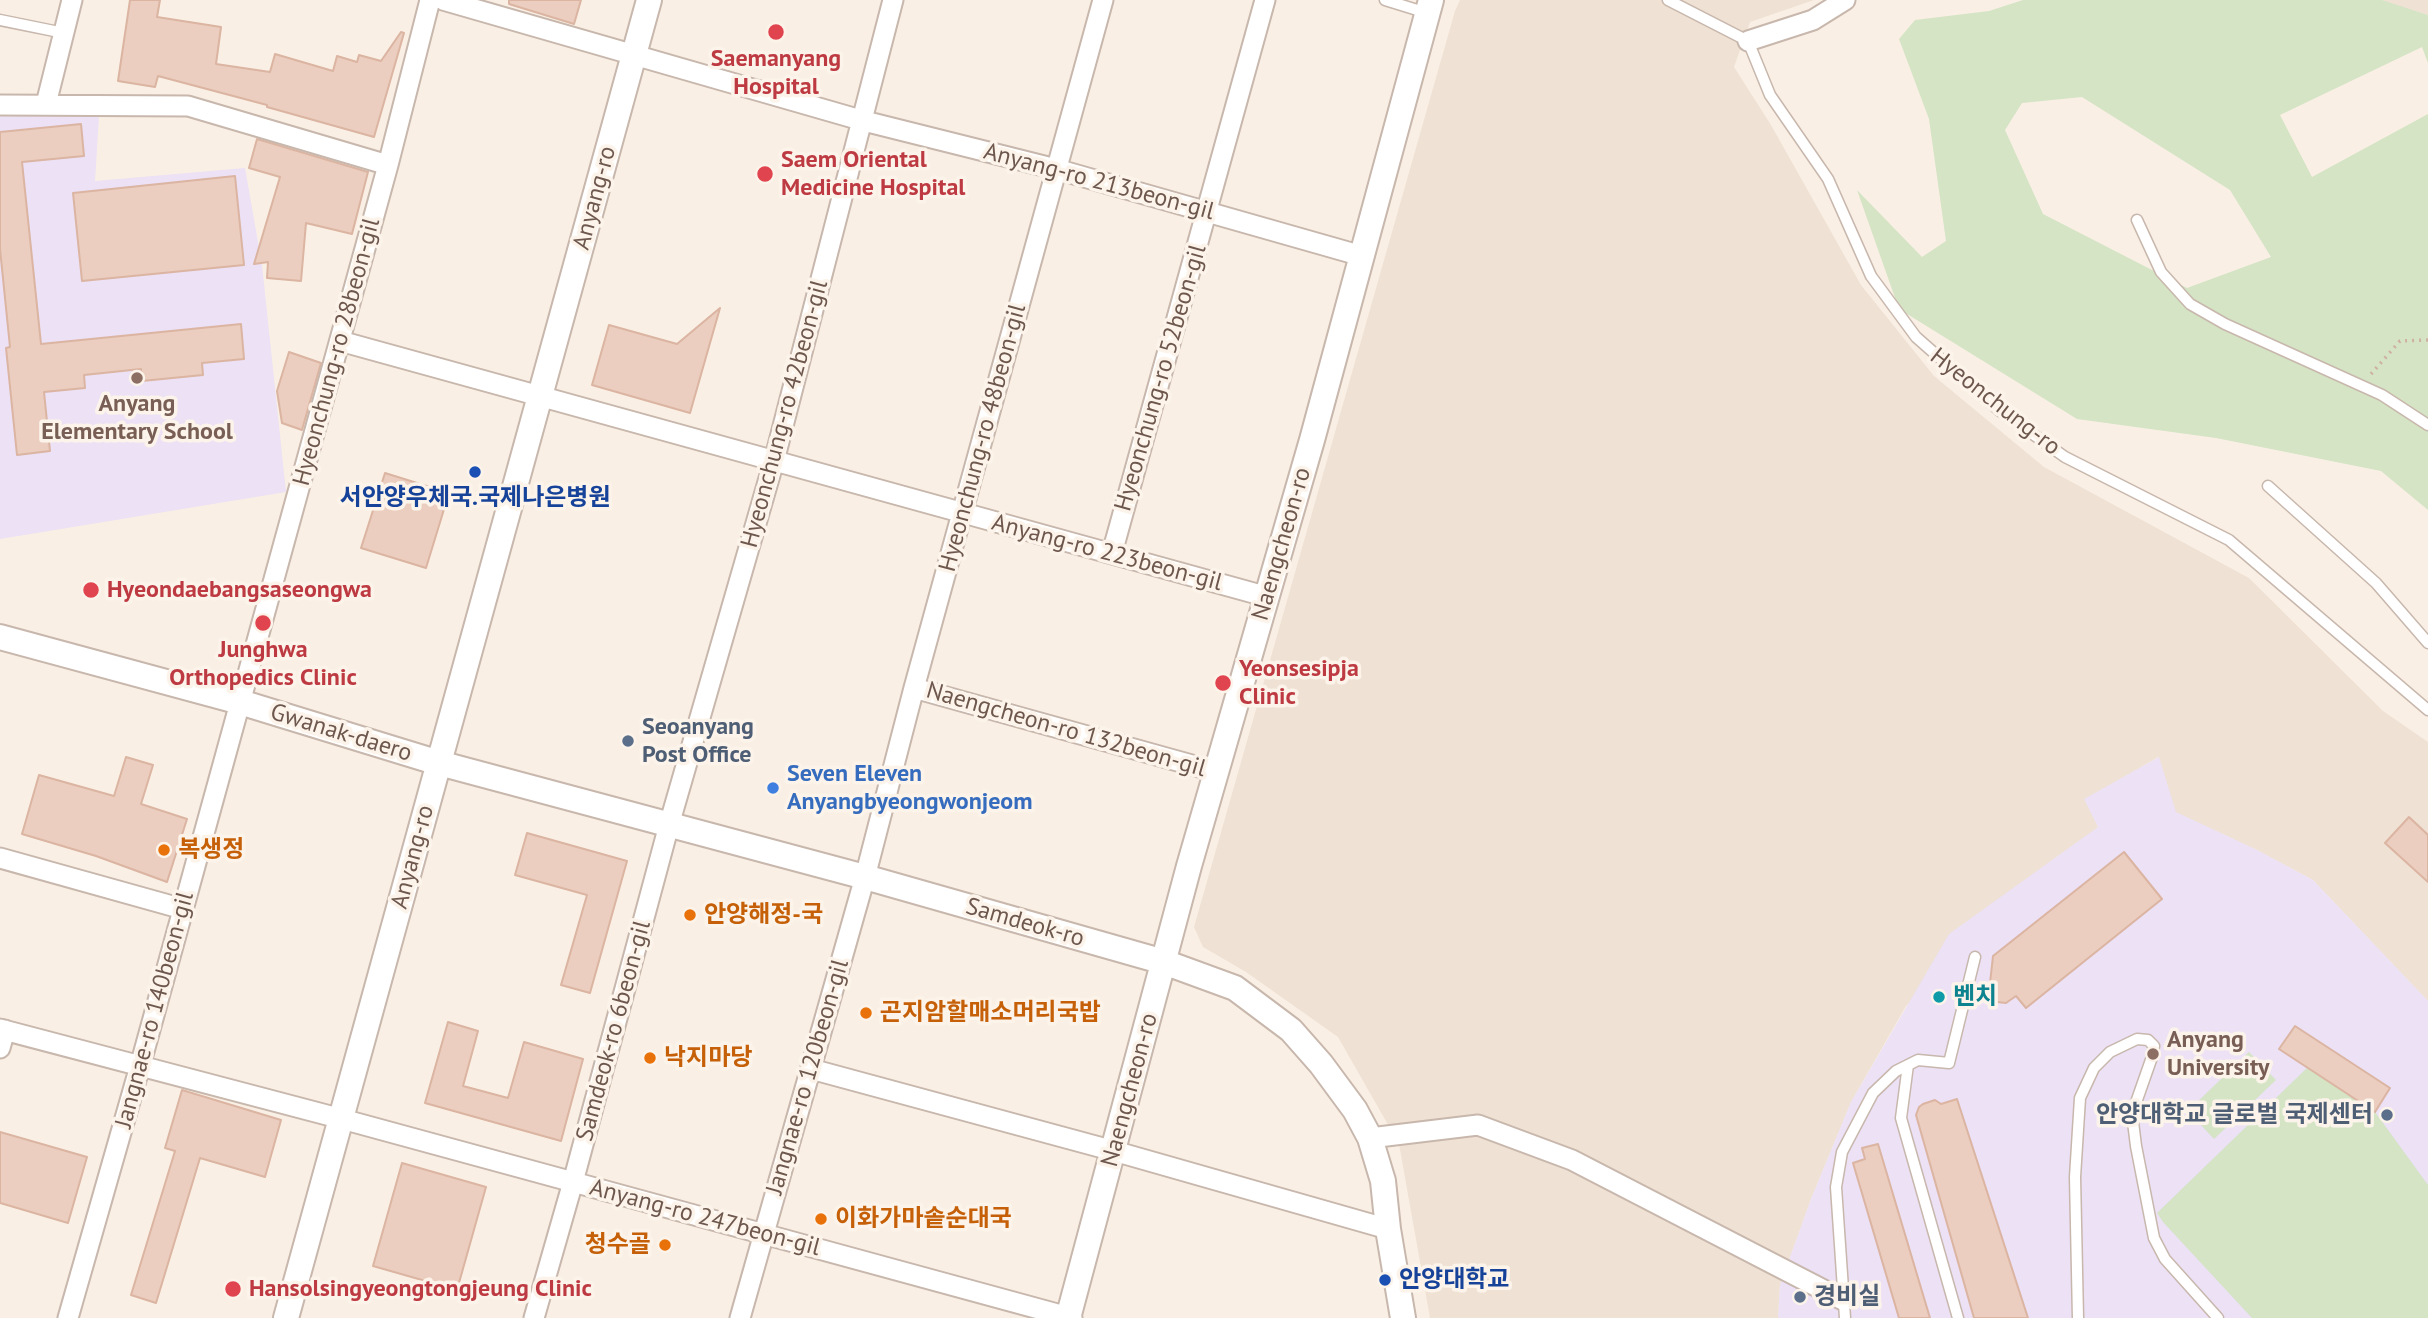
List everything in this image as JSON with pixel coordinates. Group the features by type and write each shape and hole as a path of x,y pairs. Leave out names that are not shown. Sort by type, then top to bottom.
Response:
{"street":[{"path":"47,104 72,0"},
{"name":"Hyeonchung-ro 28beon-gil","path":"240,702 388,165 430,0"},
{"name":"Anyang-ro 213beon-gil","path":"443,0 864,121 1056,169 1362,256"},
{"name":"Anyang-ro","path":"286,1318 649,0"},
{"name":"Hyeonchung-ro 42beon-gil","path":"669,825 774,461 864,121 893,0"},
{"name":"Hyeonchung-ro 48beon-gil","path":"865,877 914,688 1103,0"},
{"name":"Hyeonchung-ro 52beon-gil","path":"1112,552 1265,0"},
{"path":"1748,41 1813,20 1845,0"},
{"name":"Naengcheon-ro","path":"1069,1318 1164,962 1268,597 1430,6"},
{"path":"0,105 188,106 388,165"},
{"path":"340,341 541,397"},
{"name":"Anyang-ro 223beon-gil","path":"541,397 1268,597"},
{"name":"Gwanak-daero","path":"0,637 240,702 439,763"},
{"name":"Naengcheon-ro 132beon-gil","path":"914,688 1217,772"},
{"name":"Jangnae-ro 140beon-gil","path":"68,1318 240,702"},
{"name":"Samdeok-ro","path":"439,763 865,877 1164,962 1235,988 1291,1030 1321,1063 1355,1110 1370,1138 1383,1181 1403,1318"},
{"name":"Samdeok-ro 6beon-gil","path":"534,1318 669,825"},
{"path":"0,858 183,909"},
{"name":"Jangnae-ro 120beon-gil","path":"740,1318 865,877"},
{"name":"Anyang-ro 247beon-gil","path":"2,1036 140,1066 342,1119 1069,1318"},
{"path":"811,1069 1388,1229"},
{"path":"1370,1138 1478,1125 1572,1160 1844,1309"}],"lane":[{"name":"Naengcheon-ro","path":"1385,0 1430,6"},
{"path":"1668,0 1748,41"},
{"path":"0,20 64,33"},
{"name":"Hyeonchung-ro","path":"1748,41 1770,95 1828,179 1871,276 1916,337 2000,411 2065,457 2230,540 2428,710"},
{"path":"2137,219 2161,271 2190,304 2225,324 2382,395 2428,425"},
{"path":"2269,486 2376,583 2428,643"},
{"path":"1844,1309 1836,1187 1842,1152 1873,1093 1896,1071 1918,1060 1949,1063 1975,957"},
{"path":"2078,1318 2075,1177 2080,1098 2094,1068 2110,1052 2137,1039 2148,1040 2154,1046 2132,1114 2154,1238 2165,1259 2218,1318"},
{"path":"1908,1065 1901,1118 1958,1318"}],"path":[{"path":"2361,385 2400,341 2428,340"}],"shaded area":[{"path":"1460,0 1814,0 1750,22 1734,67 1771,125 1861,285 1934,376 2044,467 2249,578 2383,711 2428,742 2428,1001 2313,880 2257,850 2175,812 2158,757 2085,800 2098,827 1906,1006 1851,1102 1811,1199 1780,1285 1778,1318 1430,1318 1399,1144 1338,1037 1246,972 1203,947 1194,927"},
{"path":"2382,0 2428,0 2428,15 2391,4"},
{"name":"Anyang Elementary School","path":"0,116 99,116 95,181 245,168 262,265 286,492 0,539"},
{"name":"Anyang University","path":"2159,757 2176,812 2313,880 2428,1001 2428,1318 1778,1318 1780,1285 1811,1199 1851,1102 1949,934 2098,827 2084,799"}],"green space":[{"path":"2023,0 2382,0 2428,15 2428,63 2422,47 2280,115 2312,177 2428,114 2428,510 2381,471 2216,438 2077,419 1899,309 1857,190 1922,257 1946,241 1929,119 1899,39 1915,20 1989,11","holes":["2082,97 2230,190 2271,257 2187,288 2043,214 2005,130 2022,103"]},
{"path":"2249,1052 2276,1080 2214,1139 2188,1111"},
{"path":"2308,1067 2375,1112 2428,1185 2428,1318 2252,1318 2157,1213"}],"building":[{"path":"130,0 160,0 157,17 221,27 216,64 270,72 275,54 333,71 337,56 357,62 359,55 381,61 401,32 404,33 374,137 158,76 155,87 118,81"},
{"path":"509,0 581,0 574,24 509,4"},
{"path":"81,124 84,156 22,162 41,344 241,324 244,359 202,363 203,375 142,381 141,369 84,375 85,388 44,392 50,451 17,455 6,348 10,347 0,249 0,132"},
{"path":"257,139 368,172 352,234 306,223 301,281 267,278 268,262 254,264 280,177 249,168"},
{"path":"235,176 244,265 82,281 73,193"},
{"path":"720,308 690,413 592,385 609,325 677,344"},
{"path":"289,352 321,363 302,430 282,423 277,391"},
{"path":"385,473 449,493 426,568 361,548"},
{"path":"126,757 153,765 141,804 187,819 167,882 96,856 22,834 39,775 114,796"},
{"path":"2409,817 2428,835 2428,882 2385,843"},
{"path":"527,833 627,861 590,993 561,985 587,895 515,875"},
{"path":"2124,852 2162,899 2026,1008 2016,996 2006,1003 1988,1001 1993,956"},
{"path":"448,1022 478,1031 463,1086 508,1098 524,1042 583,1059 561,1141 425,1103"},
{"path":"2295,1026 2390,1088 2375,1112 2279,1049"},
{"path":"182,1090 281,1120 265,1177 200,1158 156,1303 131,1295 175,1151 165,1148"},
{"path":"1957,1099 2028,1318 1974,1318 1916,1115 1923,1104 1935,1100 1941,1104"},
{"path":"0,1132 87,1157 68,1223 0,1203"},
{"path":"1878,1144 1930,1318 1899,1318 1853,1163 1865,1159 1862,1148"},
{"path":"402,1163 486,1187 457,1290 373,1266"}],"place":[{"name":"Saemanyang Hospital","path":"776,32"},
{"name":"Saem Oriental Medicine Hospital","path":"765,174"},
{"name":"Anyang Elementary School","path":"137,378"},
{"name":"서안양우체국.국제나은병원","path":"475,472"},
{"name":"Hyeondaebangsaseongwa","path":"91,590"},
{"name":"Junghwa Orthopedics Clinic","path":"263,623"},
{"name":"Yeonsesipja Clinic","path":"1223,683"},
{"name":"Seoanyang Post Office","path":"628,741"},
{"name":"Seven Eleven Anyangbyeongwonjeom","path":"773,788"},
{"name":"복생정","path":"164,850"},
{"name":"안양해정-국","path":"690,915"},
{"name":"벤치","path":"1939,997"},
{"name":"곤지암할매소머리국밥","path":"866,1013"},
{"name":"Anyang University","path":"2153,1054"},
{"name":"낙지마당","path":"650,1058"},
{"name":"안양대학교 글로벌 국제센터","path":"2387,1115"},
{"name":"이화가마솥순대국","path":"821,1219"},
{"name":"청수골","path":"665,1245"},
{"name":"안양대학교","path":"1385,1280"},
{"name":"Hansolsingyeongtongjeung Clinic","path":"233,1289"},
{"name":"경비실","path":"1800,1297"}]}
